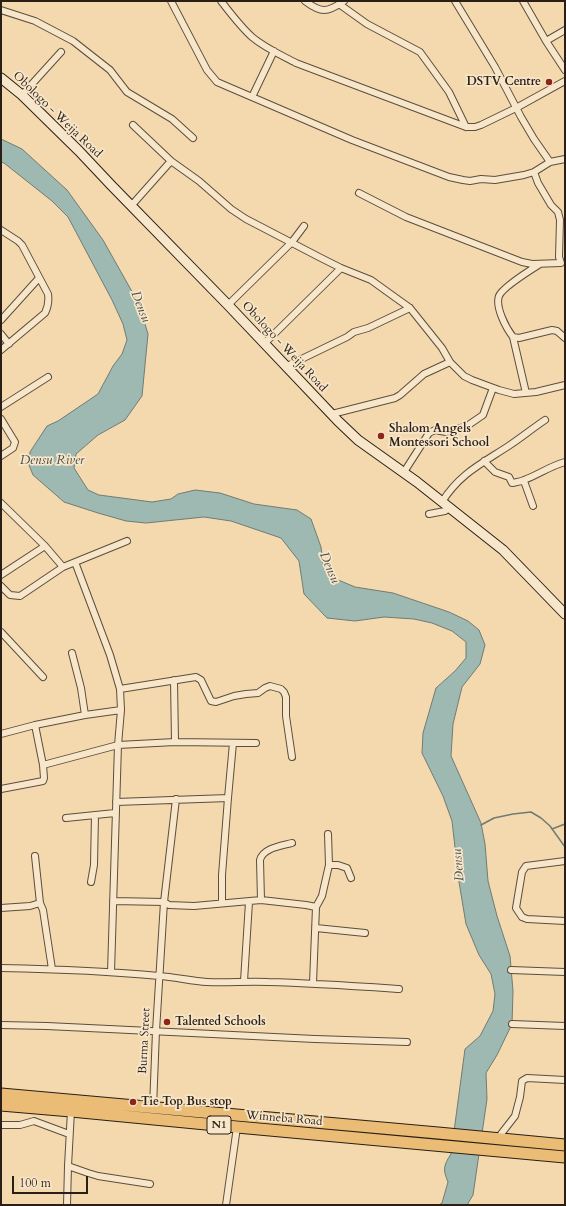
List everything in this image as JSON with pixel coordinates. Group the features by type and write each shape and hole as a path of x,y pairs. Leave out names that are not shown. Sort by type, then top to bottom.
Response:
{"highway":[{"name":"Winneba Road","path":"1,1094 438,1133 496,1136 565,1145"},
{"path":"32,1108 35,1101 41,1097"},
{"name":"Winneba Road","path":"1,1105 237,1128 565,1157"}],"street":[{"path":"171,1 207,70 217,82 352,140 449,176 470,182 481,179 495,180 524,175 534,172 550,162 565,159"},
{"path":"221,1 236,21 253,38 296,63 466,127 481,125 565,81"},
{"path":"305,1 322,10 329,9 342,3 367,24 420,52 449,92 466,127"},
{"path":"455,1 495,67 534,139 550,162"},
{"path":"522,1 565,70"},
{"path":"1,10 35,21 73,41 110,70 128,92 172,119 193,138"},
{"path":"546,41 565,30"},
{"path":"252,97 274,51"},
{"path":"22,95 61,52"},
{"name":"Obologo - Weija Road","path":"1,78 22,95 79,151 228,305 285,367 358,440 404,472 503,550 565,614"},
{"path":"133,125 171,161 199,181 241,216 341,268 371,280 410,308 442,348 450,362 464,376 493,388 514,394 536,392 565,385"},
{"path":"131,206 171,161"},
{"path":"359,193 406,217 522,262 532,264 561,263 560,220 558,212 551,205 538,183 534,172"},
{"path":"228,305 292,242 304,226"},
{"path":"1,230 22,245 48,294 48,304 45,313 1,350"},
{"path":"526,393 513,337 509,332 499,310 498,301 499,294 526,272 542,263"},
{"path":"264,344 341,268"},
{"path":"1,320 39,278"},
{"path":"285,367 354,332 368,328 410,308"},
{"path":"513,337 519,338 552,330 557,331 565,338"},
{"path":"1,334 9,344"},
{"path":"332,414 395,398 424,374 450,362"},
{"path":"1,407 48,377"},
{"path":"404,472 429,434 435,430 446,432 467,426 483,415 493,388"},
{"path":"1,419 15,442 13,448 1,456"},
{"path":"442,502 449,490 455,484 484,460 509,446 545,420"},
{"path":"484,460 495,472 509,477 512,483 524,481 556,464 565,462"},
{"path":"524,481 533,506"},
{"path":"1,503 45,546 63,567"},
{"path":"429,514 445,511 450,508"},
{"path":"1,586 10,595 20,596 63,567 127,541"},
{"path":"1,575 45,546"},
{"path":"75,562 110,655 120,689 121,710 115,813 111,972"},
{"path":"1,632 43,677"},
{"path":"72,653 81,688 85,715"},
{"path":"120,689 196,677 200,680 211,701 216,702 234,696 258,693 270,686 281,689 286,697 286,716 292,757"},
{"path":"174,680 175,742"},
{"path":"1,734 35,725 85,715 121,710"},
{"path":"1,789 43,780 43,765 35,725"},
{"path":"43,765 118,745 175,742 256,744"},
{"path":"222,903 222,874 233,743"},
{"path":"116,802 228,798"},
{"name":"Burma Street","path":"153,1108 164,902 176,799"},
{"path":"66,818 115,813"},
{"path":"91,882 94,865 95,815"},
{"path":"313,983 316,907 322,896 329,865 328,834"},
{"path":"261,900 261,855 266,851 292,843"},
{"path":"35,856 40,903 43,910 52,969"},
{"path":"565,861 526,866 522,872 516,908 522,917 527,919 565,921"},
{"path":"329,865 338,865 347,868 351,878"},
{"path":"113,902 164,902 170,905 194,906 261,900 316,907"},
{"path":"244,981 249,902"},
{"path":"1,908 30,906 40,903"},
{"path":"316,928 365,933"},
{"path":"1,968 111,972 183,978 192,981 209,982 244,981 313,983 399,989"},
{"path":"511,970 565,972"},
{"path":"512,1024 565,1026"},
{"path":"1,1025 407,1042"},
{"path":"496,1136 515,1116 522,1081 527,1078 565,1080"},
{"path":"32,1108 34,1121"},
{"path":"67,1205 71,1111"},
{"path":"1,1125 20,1124 34,1121 69,1134"},
{"path":"226,1205 237,1128"},
{"path":"68,1166 98,1176 150,1184"}],"water":[{"name":"Densu River","path":"1,139 22,149 67,190 103,240 139,304 148,334 142,396 125,420 98,435 76,454 74,468 88,490 99,495 152,502 171,499 178,494 195,490 220,493 254,504 297,510 311,519 321,547 323,563 331,577 355,587 393,593 449,612 468,621 479,630 485,645 480,664 462,687 453,724 451,756 481,823 485,844 488,881 497,916 510,956 513,991 512,1024 497,1055 486,1073 487,1099 473,1195 467,1205 439,1205 442,1203 448,1182 445,1174 445,1168 446,1162 451,1154 465,1049 480,1036 493,1011 495,994 491,974 479,955 466,924 459,882 452,821 443,796 422,753 423,733 436,688 455,671 466,658 466,642 452,631 432,623 414,619 384,617 355,621 327,618 304,594 299,561 281,538 231,521 204,517 146,523 126,521 64,502 33,475 29,465 30,452 47,426 58,421 98,394 113,366 122,354 127,340 123,324 112,300 68,217 52,201 1,162"}],"waterway":[{"path":"481,825 494,818 531,812 550,826 565,847"},
{"path":"552,829 565,824"}],"place":[{"name":"DSTV Centre","path":"549,82"},
{"name":"Shalom Angels Montessori School","path":"381,436"},
{"name":"Talented Schools","path":"167,1022"},
{"name":"Tie Top Bus stop","path":"133,1102"}],"water label":[{"name":"Densu","path":"140,307"},
{"name":"Densu","path":"329,568"},
{"name":"Densu","path":"459,865"}]}
